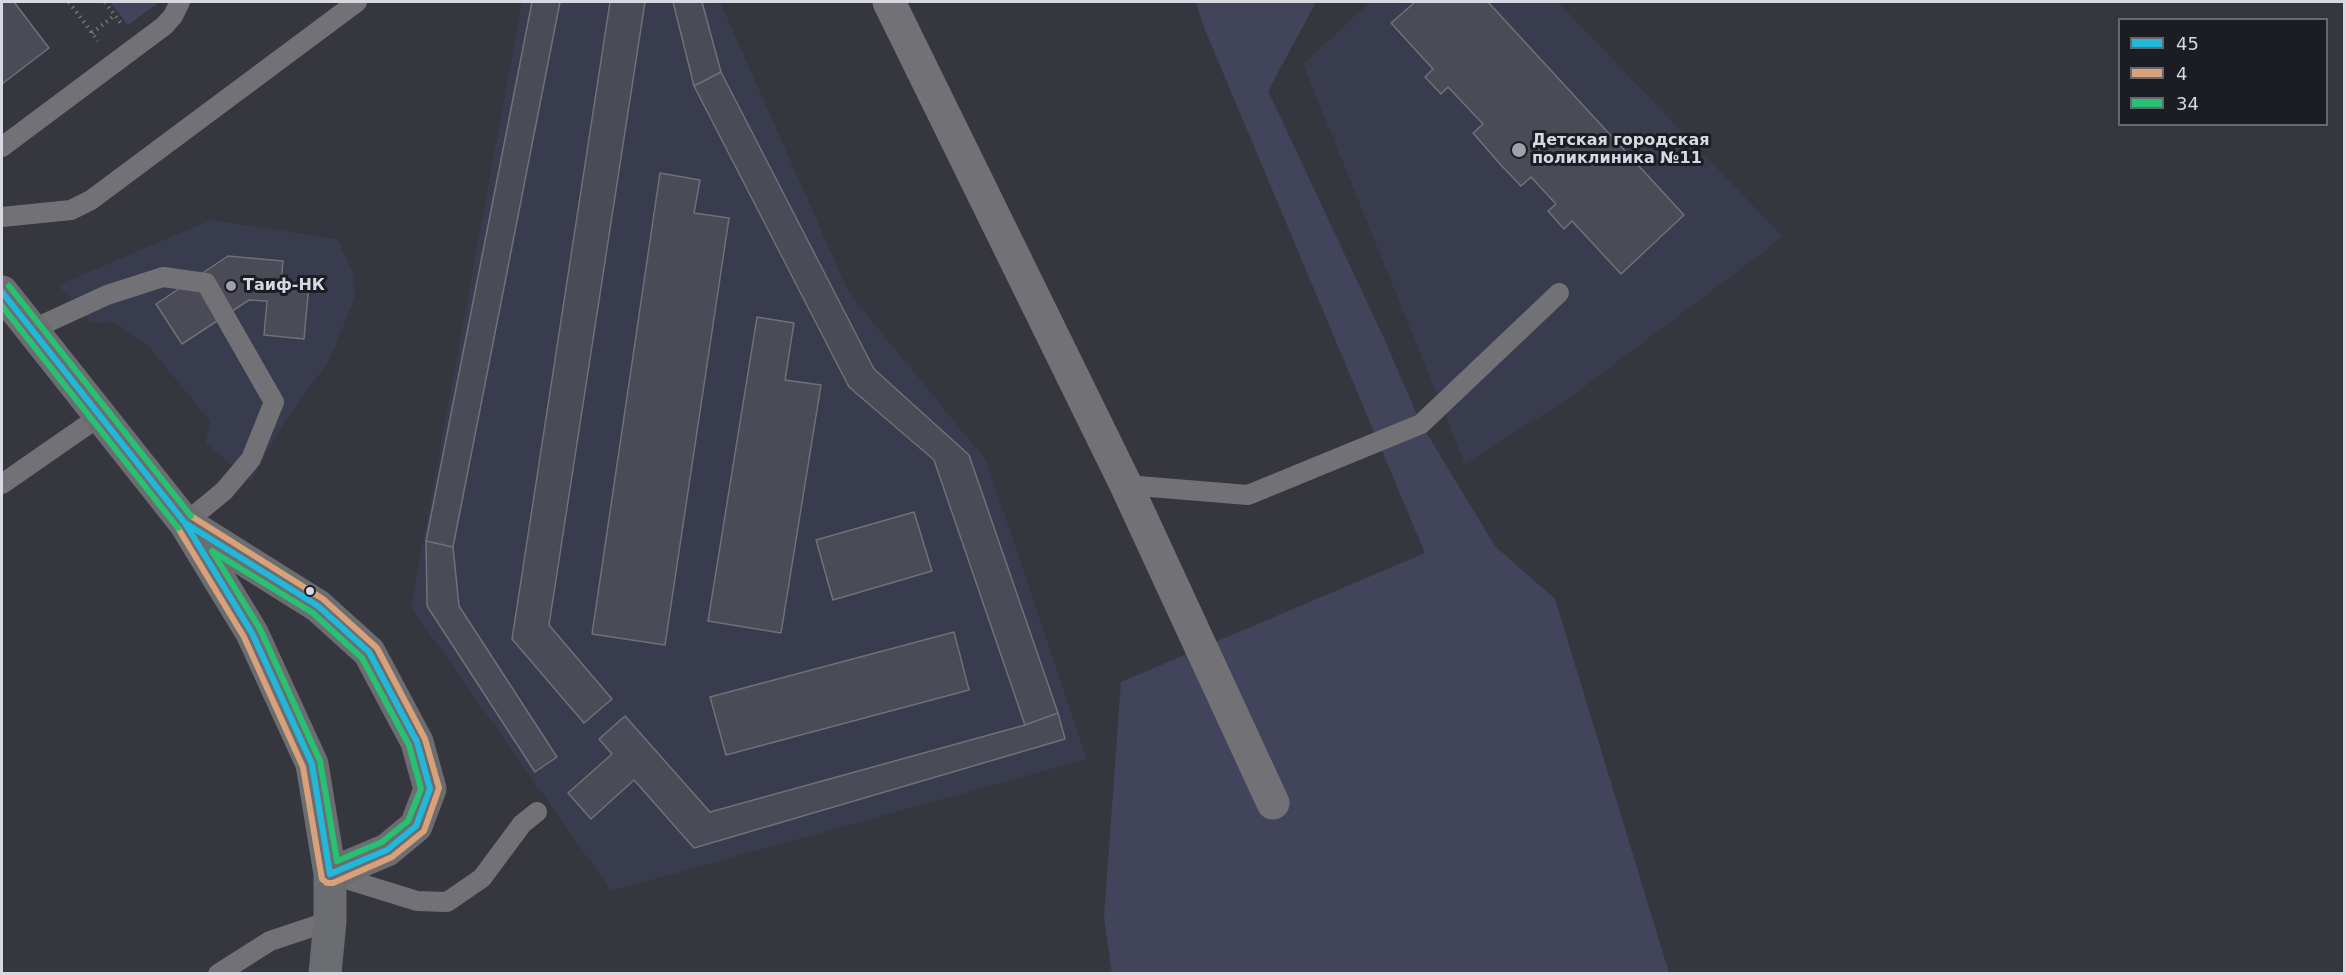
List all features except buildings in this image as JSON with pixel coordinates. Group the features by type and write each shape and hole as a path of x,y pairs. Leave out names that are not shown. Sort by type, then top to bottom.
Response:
{"street":[{"path":"889,2 1126,485 1273,803"},
{"path":"2,292 185,523 252,633 312,764 330,874 330,921 325,974"},
{"path":"185,523 318,606 369,652 417,742 430,789 416,826 387,850 330,874"}],"lane":[{"path":"2,147 164,26 173,16 180,2"},
{"path":"2,217 71,210 92,200 357,2"},
{"path":"32,330 107,295 164,277 206,283 274,402 251,459 224,491 185,523"},
{"path":"1126,485 1248,495 1421,424 1559,293"},
{"path":"2,484 100,416"},
{"path":"330,874 417,900 447,902 482,878 522,824 537,812"},
{"path":"218,974 270,941 330,921"}],"path":[{"path":"69,2 114,63"},
{"path":"92,33 115,15"}],"shaded area":[{"path":"110,2 159,2 128,25"},
{"path":"522,2 720,2 849,293 986,460 1087,759 611,891 411,607"},
{"path":"1196,2 1316,2 1268,91 1382,334 1421,424 1495,546 1555,599 1669,973 1112,974 1104,917 1121,682 1425,553 1203,25"},
{"name":"Детская городская поликлиника №11","path":"1370,2 1558,2 1783,237 1572,396 1465,464 1303,64"},
{"path":"211,220 337,239 353,272 355,297 329,361 286,419 251,481 206,443 210,421 149,347 115,322 91,323 58,285"}],"transit line":[{"name":"34","path":"9,286 191,516"},
{"name":"45","path":"2,292 185,523 100,416 2,292"},
{"name":"34","path":"2,306 178,528"},
{"name":"4","path":"178,528 244,637 303,767 322,879 327,883 333,883 392,857 424,831 439,788 425,739 377,648 323,599 191,516"},
{"name":"45","path":"185,523 318,606 369,652 417,742 430,789 416,826 387,850 330,874 312,764 252,633 185,523"},
{"name":"34","path":"212,551 313,613 362,658 409,745 421,789 408,821 382,842 337,861 320,761 260,629 212,551"}],"place":[{"name":"Детская городская поликлиника №11","path":"1519,150"},
{"name":"Таиф-НК","path":"231,286"}]}
